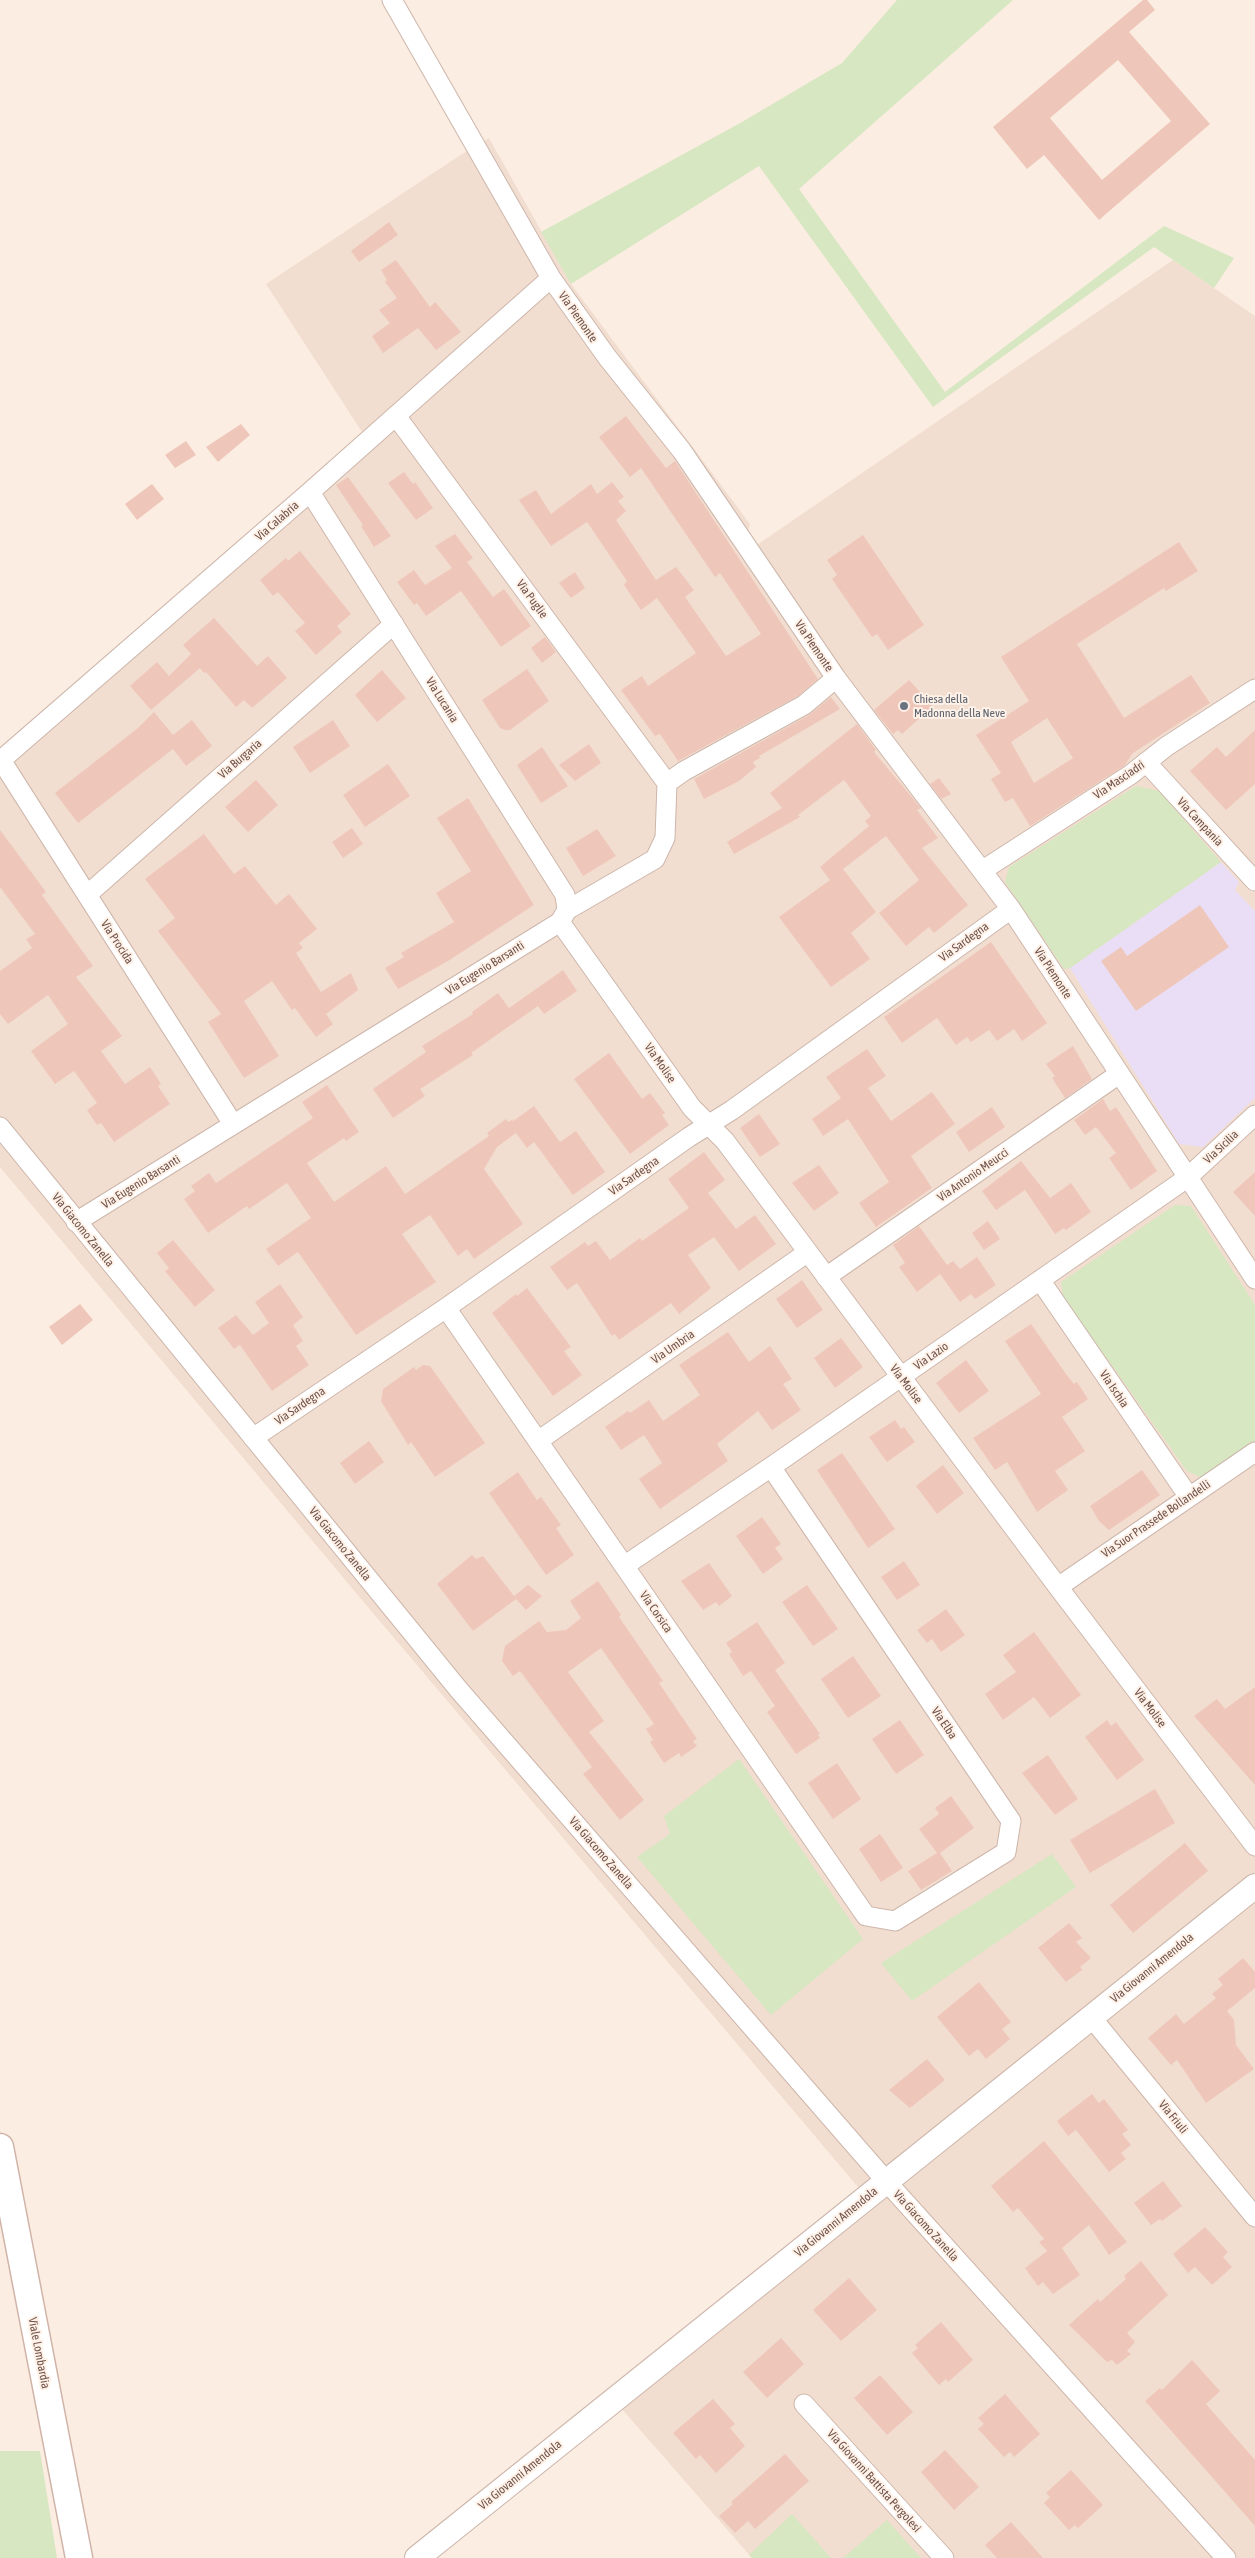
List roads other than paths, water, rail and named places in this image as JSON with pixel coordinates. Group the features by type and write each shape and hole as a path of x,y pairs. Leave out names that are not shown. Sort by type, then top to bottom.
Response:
{"main road":[{"name":"Viale Lombardia","path":"0,2147 79,2558"}],"street":[{"name":"Via Piemonte","path":"392,0 551,278 607,357 682,451 836,678 983,870 1255,1280"},
{"name":"Via Calabria","path":"1,760 310,492 551,278"},
{"name":"Via Puglie","path":"396,416 667,783"},
{"name":"Via Lucania","path":"310,492 565,894 563,916"},
{"name":"Via Burgaria","path":"87,894 394,624"},
{"path":"667,783 684,771 804,705 836,678"},
{"name":"Via Masciadri","path":"983,870 1255,689"},
{"name":"Via Procida","path":"1,760 234,1124"},
{"name":"Via Campania","path":"1146,762 1255,881"},
{"name":"Via Eugenio Barsanti","path":"76,1222 655,859 665,838 667,783"},
{"name":"Via Sardegna","path":"253,1438 446,1308 732,1110 1010,909"},
{"name":"Via Molise","path":"563,916 692,1108 725,1141 1058,1587 1255,1846"},
{"name":"Via Antonio Meucci","path":"826,1277 1119,1074"},
{"name":"Via Sicilia","path":"1188,1178 1255,1115"},
{"name":"Via Giacomo Zanella","path":"0,1128 459,1690 886,2181 1226,2558"},
{"name":"Via Lazio","path":"624,1566 771,1467 1188,1178"},
{"name":"Via Umbria","path":"538,1441 808,1252"},
{"name":"Via Ischia","path":"1040,1280 1189,1497"},
{"name":"Via Corsica","path":"446,1308 866,1916"},
{"name":"Via Suor Prassede Bollandelli","path":"1058,1587 1255,1452"},
{"name":"Via Elba","path":"771,1467 1011,1821 1006,1852 896,1921 866,1916"},
{"name":"Via Giovanni Amendola","path":"430,2554 886,2181 1255,1886"},
{"name":"Via Friuli","path":"1091,2017 1255,2217"},
{"name":"Via Giovanni Battista Pergolesi","path":"804,2404 944,2558"}],"place":[{"name":"Chiesa della Madonna della Neve","path":"904,706"}]}
